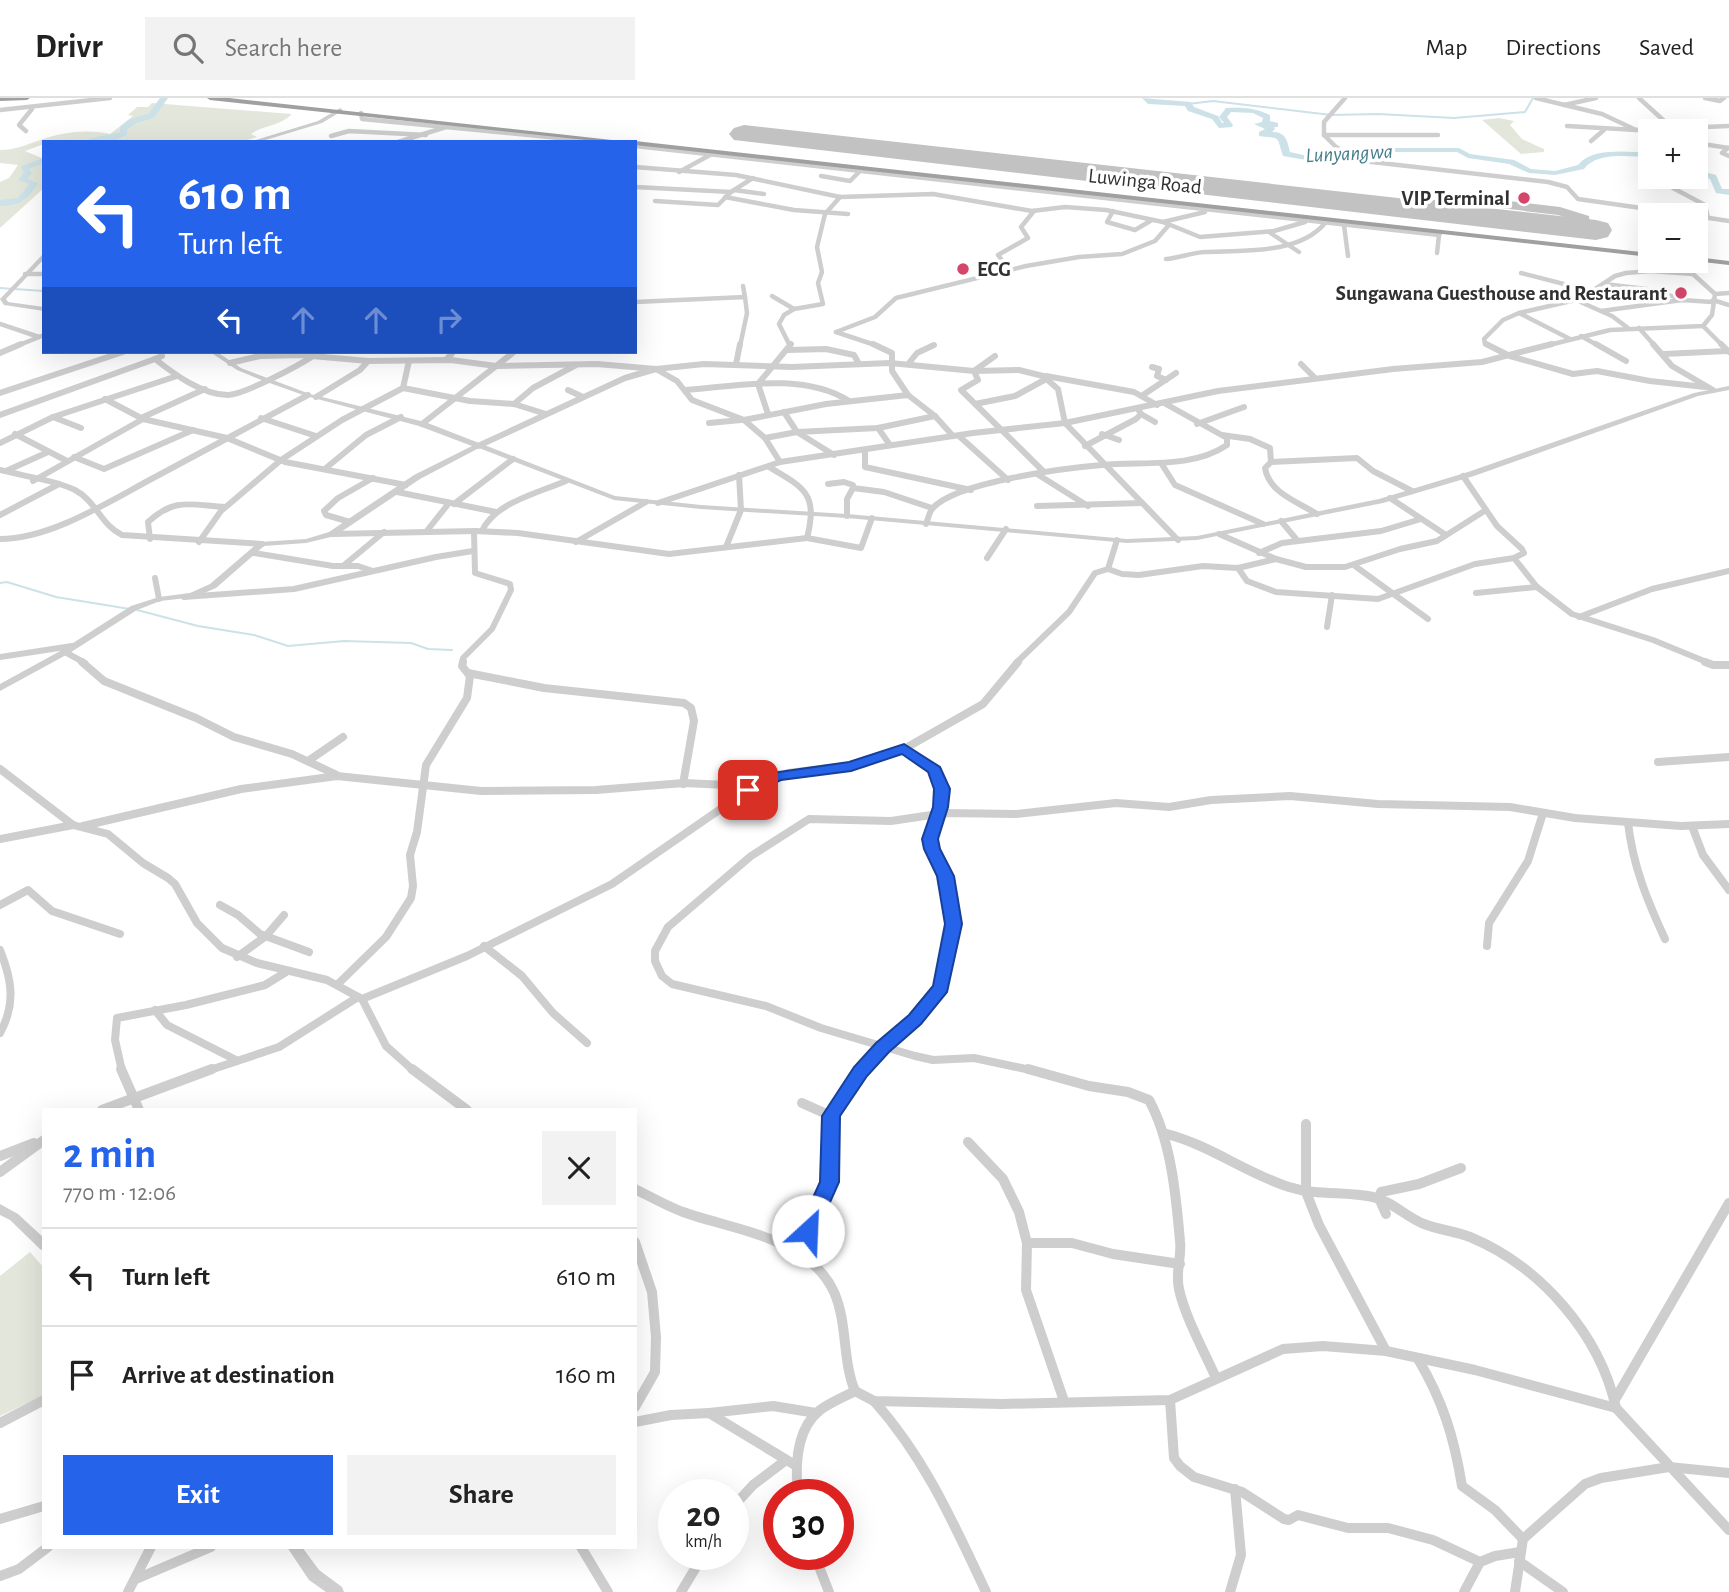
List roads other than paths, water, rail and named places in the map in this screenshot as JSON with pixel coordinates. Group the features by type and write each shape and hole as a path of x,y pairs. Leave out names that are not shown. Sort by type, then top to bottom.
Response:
{"highway":[{"path":"0,99 27,98"},
{"path":"210,98 341,110 449,125 594,140"},
{"name":"Luwinga Road","path":"637,144 1638,254"},
{"path":"1708,261 1729,263"}],"street":[{"path":"0,110 32,109 75,100 110,98"},
{"path":"1345,98 1329,115 1322,128 1324,135 1348,154 1366,162 1550,183 1568,188 1577,200 1638,208"},
{"path":"1536,98 1602,114 1636,130"},
{"path":"1561,106 1595,98"},
{"path":"1639,98 1661,119"},
{"path":"1705,98 1720,101 1724,98"},
{"path":"26,131 19,125 32,109"},
{"path":"260,140 320,122 341,110"},
{"path":"406,140 449,125"},
{"path":"1567,126 1636,130"},
{"path":"1708,128 1729,126"},
{"path":"1591,141 1604,130"},
{"path":"331,136 349,131 426,135"},
{"path":"1324,135 1438,135"},
{"path":"562,138 581,140"},
{"path":"637,144 859,172 941,178 928,202"},
{"path":"1708,144 1728,148"},
{"path":"1728,148 1722,153 1729,156"},
{"path":"679,173 710,155"},
{"path":"815,191 821,176 829,167"},
{"path":"637,169 753,178 840,197 931,194 1034,211 1065,206 1109,211 1152,220 1200,237 1269,232 1307,219 1440,233 1437,253"},
{"path":"821,176 850,181 859,172"},
{"path":"655,201 718,205 732,191 753,178"},
{"path":"637,187 764,194"},
{"path":"1675,189 1701,203"},
{"path":"1065,206 1071,193"},
{"path":"1097,196 1215,209"},
{"path":"725,197 794,210 848,214"},
{"path":"758,384 791,345 781,332 779,324 784,315 794,309 823,304 818,283 822,272 817,253 826,212 840,197"},
{"path":"1115,200 1107,222 1135,230 1152,220"},
{"path":"1170,206 1180,203"},
{"path":"1008,480 895,381 890,363 892,353 889,350 836,332 878,315 882,306 896,298 1026,266 1086,256 1122,254 1156,240 1166,224 1215,209"},
{"path":"1004,263 998,255 1028,238 1021,227 1034,211"},
{"path":"1708,218 1729,221"},
{"path":"1166,259 1186,258 1205,252 1219,253 1286,244 1317,234 1325,223"},
{"path":"1345,225 1348,256"},
{"path":"1269,232 1298,252"},
{"path":"42,257 4,297 2,303 42,309"},
{"path":"1729,305 1713,299 1693,274 1634,271 1619,274 1595,292 1576,300 1519,313 1503,320 1484,339 1485,344 1510,356 1573,374 1597,371 1709,389 1729,388"},
{"path":"1521,273 1595,292"},
{"path":"25,274 42,274"},
{"path":"1604,284 1655,290 1682,300"},
{"path":"736,364 747,313 743,286"},
{"path":"1601,311 1682,300 1713,299 1729,293"},
{"path":"772,296 794,309"},
{"path":"637,302 745,297"},
{"path":"1703,326 1712,315 1713,299"},
{"path":"1576,300 1601,311 1628,328"},
{"path":"1519,313 1570,339"},
{"path":"2,325 41,336"},
{"path":"1085,446 1140,412 1160,404 1218,391 1393,369 1482,362 1570,339 1628,328 1703,326 1728,351"},
{"path":"1639,328 1677,371 1709,389"},
{"path":"0,353 41,336"},
{"path":"1581,337 1626,361"},
{"path":"909,363 917,353 934,345"},
{"path":"788,350 836,350 854,355 859,364"},
{"path":"1664,355 1728,351"},
{"path":"0,393 117,354"},
{"path":"0,415 155,359 162,354"},
{"path":"216,354 266,380 312,396 422,424 614,498 1116,540 1178,540 1219,534 1390,498 1463,476 1709,389"},
{"path":"230,363 285,354"},
{"path":"302,354 368,361 446,360 496,366 578,364 656,369 736,364 773,366 909,363 974,371 1019,370 1143,395 1227,438 1227,445 1219,452 1161,463 1103,465 1040,473 971,490 948,498 932,508 926,524"},
{"path":"446,360 451,354"},
{"path":"422,424 511,354"},
{"path":"155,359 177,376 205,389 234,395 290,371 313,356"},
{"path":"974,371 995,356"},
{"path":"0,538 36,535 261,418 312,396 360,370 368,361"},
{"path":"403,388 410,361"},
{"path":"514,404 533,388 578,364"},
{"path":"1301,365 1315,378"},
{"path":"1152,367 1159,369 1157,376 1166,380"},
{"path":"332,534 406,485 478,446 625,378 656,369 673,377 692,400 744,420 765,438 780,462"},
{"path":"974,371 978,380 961,390 1040,473 1088,506"},
{"path":"1143,395 1176,373"},
{"path":"0,443 53,417 177,376"},
{"path":"975,404 1015,396 1046,377"},
{"path":"1046,377 1058,390 1065,423 1178,540"},
{"path":"758,384 768,414"},
{"path":"686,390 782,384 835,392 849,401"},
{"path":"199,542 212,520 225,507 281,460 363,407 403,388 456,398 514,404 546,414"},
{"path":"33,481 142,419 205,389"},
{"path":"568,390 583,397"},
{"path":"709,423 744,420 849,401 908,395"},
{"path":"105,399 142,419 227,438 281,460 406,485"},
{"path":"1197,424 1244,407"},
{"path":"785,412 797,432 834,455"},
{"path":"658,503 780,462 1140,412 1155,422"},
{"path":"765,438 797,432 878,428 935,416"},
{"path":"53,417 81,428"},
{"path":"326,468 366,435 401,417"},
{"path":"261,418 316,436"},
{"path":"878,428 890,445"},
{"path":"15,434 48,452 102,469 193,430"},
{"path":"1102,435 1119,440"},
{"path":"1222,435 1263,442 1270,448 1271,462"},
{"path":"865,450 865,467 971,490"},
{"path":"3,471 48,452"},
{"path":"1317,514 1272,485 1265,474 1265,468 1271,462 1357,458 1373,471 1412,491"},
{"path":"426,532 451,504 513,459"},
{"path":"1161,463 1175,485 1263,524"},
{"path":"769,467 804,488 813,503 814,514 807,538"},
{"path":"3,471 75,490 95,506 103,521 115,533 150,539 199,542 262,544 306,541 332,534 478,531 669,554 689,554 778,538 807,538 861,548 872,518"},
{"path":"726,547 741,510 739,475"},
{"path":"1238,568 1247,581 1270,591 1378,599 1475,564 1514,558 1524,553 1502,531 1463,476"},
{"path":"351,522 323,513 338,498 373,478"},
{"path":"338,984 381,941 410,903 415,890 410,852 418,829 426,766 438,738 451,723 470,690 472,683 462,666 463,658 492,629 512,586 475,573 473,551 478,531 496,512 566,481"},
{"path":"828,484 848,483 853,485 853,488"},
{"path":"0,515 59,484"},
{"path":"853,488 884,490 904,500 932,508"},
{"path":"847,516 847,499 853,488"},
{"path":"397,492 496,512"},
{"path":"1390,498 1446,535"},
{"path":"576,542 646,502"},
{"path":"1037,506 1142,503"},
{"path":"150,539 148,522 166,507 181,504 225,507"},
{"path":"1219,534 1259,553 1306,567 1355,566 1400,548 1437,541 1486,510"},
{"path":"1259,553 1297,540 1381,531 1421,519"},
{"path":"1281,521 1297,540"},
{"path":"987,558 1006,529"},
{"path":"343,566 384,531"},
{"path":"1108,569 1116,540"},
{"path":"184,597 213,586 262,544"},
{"path":"0,688 65,652 130,610 159,599 257,596 332,583 438,555 473,551"},
{"path":"254,553 358,566 373,571"},
{"path":"1514,558 1537,587 1565,610 1579,617 1653,640 1729,672"},
{"path":"107,1108 236,1060 279,1047 360,998 467,956 629,874 748,790 778,776 851,767 904,749 959,721 983,704 1009,670 1069,612 1095,573 1108,569 1122,574 1139,575 1203,566 1238,568 1276,559"},
{"path":"1355,566 1428,619"},
{"path":"1579,617 1653,589 1729,571"},
{"path":"155,578 159,599"},
{"path":"1476,593 1537,587"},
{"path":"1327,626 1332,595"},
{"path":"0,657 75,645"},
{"path":"65,652 86,664 104,681 196,718 234,737 308,761 338,776"},
{"path":"1713,666 1729,665"},
{"path":"468,673 544,688 684,703 691,708 694,720 683,784"},
{"path":"308,761 343,737"},
{"path":"805,1259 806,1236 829,1182 831,1116 860,1071 915,1020 941,988 953,924 946,876 932,849 930,839 943,796 937,774 904,749"},
{"path":"1658,762 1729,757"},
{"path":"0,769 78,825 108,834 143,863 169,878 205,932 237,957 338,984 360,998 386,1045 397,1058 464,1108"},
{"path":"0,839 150,813 239,788 338,776 384,778 424,787 490,791 596,791 683,784 734,786 748,790"},
{"path":"1216,1378 1181,1297 1178,1283 1181,1244 1163,1133 1151,1103 1128,1092 1089,1086 1029,1069 974,1058 924,1059 821,1028 766,1006 672,984 659,970 655,951 668,927 751,856 800,823 821,818 891,821 964,812 1016,814 1123,802 1183,806 1211,800 1288,796 1378,804 1510,807 1628,822 1729,824"},
{"path":"1488,946 1489,923 1528,861 1543,813"},
{"path":"1628,822 1632,855 1641,886 1665,939"},
{"path":"1692,825 1703,855 1729,890"},
{"path":"0,905 28,890 52,911 120,934"},
{"path":"220,905 238,915 255,931 309,952"},
{"path":"237,957 266,936 284,915"},
{"path":"484,946 522,976 553,1013 587,1043"},
{"path":"0,950 14,999 0,1033"},
{"path":"138,1108 119,1061 116,1020 122,1016 265,985 286,972"},
{"path":"155,1010 167,1025 236,1060"},
{"path":"802,1103 831,1116"},
{"path":"1306,1125 1306,1192 1325,1237 1386,1351"},
{"path":"1163,1133 1199,1143 1268,1178 1306,1192 1379,1198 1429,1226 1474,1238 1535,1278 1568,1312 1586,1336 1602,1363 1616,1403 1669,1466 1729,1530"},
{"path":"0,1156 42,1141"},
{"path":"0,1172 42,1141"},
{"path":"968,1142 987,1160 1009,1188 1027,1242 1026,1290 1064,1401"},
{"path":"1386,1214 1379,1198 1381,1192 1393,1186 1419,1184 1447,1170 1461,1168"},
{"path":"637,1190 680,1210 753,1234 805,1259 827,1279 841,1316 855,1391 874,1401 905,1437 928,1471 955,1522 986,1592"},
{"path":"1616,1403 1729,1203"},
{"path":"0,1209 14,1217 42,1244"},
{"path":"1027,1242 1072,1243 1113,1254 1180,1264"},
{"path":"637,1248 652,1292 656,1335 655,1372 637,1404"},
{"path":"874,1401 1002,1404 1170,1400 1283,1349 1301,1346 1386,1351 1616,1403"},
{"path":"1418,1359 1438,1393 1457,1455 1462,1486 1477,1494 1508,1521 1523,1539"},
{"path":"749,1490 791,1462 816,1413 855,1391"},
{"path":"1170,1400 1175,1461 1200,1481 1235,1489 1286,1520 1298,1516 1316,1518 1348,1528 1388,1528 1433,1540 1480,1562"},
{"path":"0,1423 42,1401"},
{"path":"637,1422 671,1415 773,1406 816,1413"},
{"path":"709,1413 791,1462 795,1479"},
{"path":"1515,1592 1523,1539 1584,1483 1669,1466 1729,1473"},
{"path":"1230,1592 1241,1555 1235,1489"},
{"path":"0,1519 42,1507"},
{"path":"0,1576 19,1569 45,1549"},
{"path":"128,1592 150,1549"},
{"path":"136,1579 206,1549"},
{"path":"295,1549 314,1575 338,1592"},
{"path":"582,1549 608,1592"},
{"path":"1464,1592 1480,1562 1495,1556 1520,1556 1563,1592"},
{"path":"681,1592 694,1570"},
{"path":"820,1570 829,1592"}],"waterway":[{"name":"Lunyangwa","path":"103,140 92,139 115,137 124,133 123,129 133,121 151,116 164,98"},
{"name":"Lunyangwa","path":"1146,98 1148,102 1188,104 1191,109 1215,118 1219,126 1229,125 1223,117 1229,110 1258,113 1267,117 1266,122 1275,125 1258,124 1271,129 1262,134 1278,134 1283,138 1286,154 1312,159 1368,150 1459,150 1468,156 1511,162 1529,171 1555,173 1581,167 1583,163 1596,157 1638,155"},
{"path":"1188,104 1213,101 1331,115 1378,114 1454,118 1525,112 1533,98"},
{"name":"Lunyangwa","path":"0,203 12,203 28,193 34,183 22,180 28,173 24,168 42,161"},
{"name":"Lunyangwa","path":"1708,176 1713,177 1719,191 1729,192"},
{"path":"0,288 42,291"},
{"path":"0,583 7,582 56,597 130,609"},
{"path":"137,610 198,626 254,635 288,646 344,641 411,643 428,649 452,650"}],"place":[{"name":"VIP Terminal","path":"1524,198"},
{"name":"ECG","path":"963,269"},
{"name":"Sungawana Guesthouse and Restaurant","path":"1681,293"}]}
